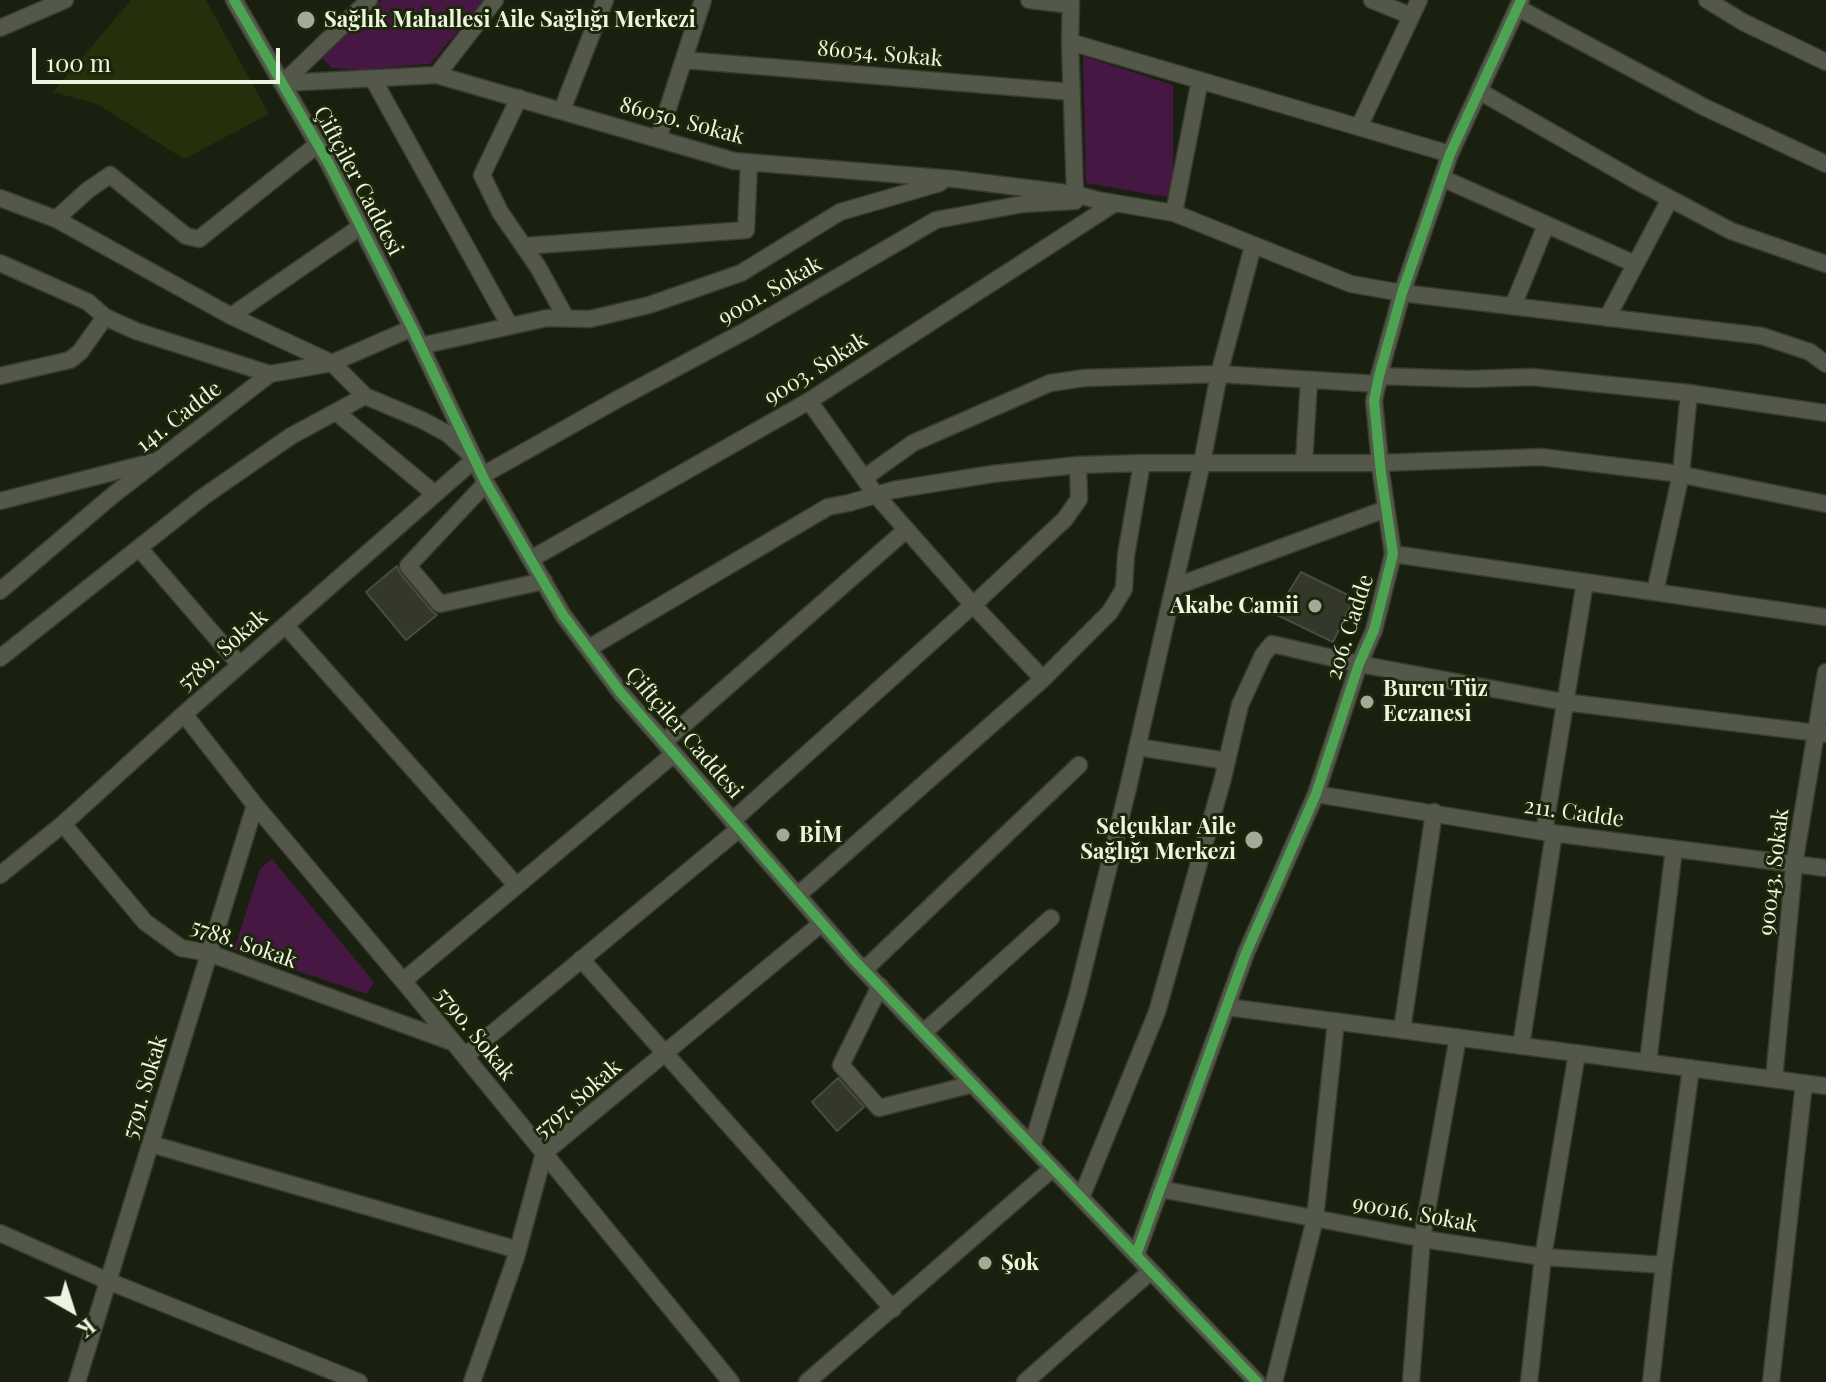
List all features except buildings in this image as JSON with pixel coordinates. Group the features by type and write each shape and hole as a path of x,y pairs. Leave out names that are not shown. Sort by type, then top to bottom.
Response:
{"street":[{"path":"0,28 65,0"},
{"name":"Çiftçiler Caddesi","path":"234,0 318,144 485,479 563,615 621,693 864,970 1136,1255 1247,1378"},
{"path":"283,83 369,0"},
{"path":"437,75 495,0"},
{"path":"562,110 605,0"},
{"path":"658,139 703,0"},
{"path":"1029,0 1071,2 1075,194"},
{"path":"1372,0 1411,16"},
{"path":"1359,127 1419,0"},
{"path":"1707,0 1743,22 1826,62"},
{"path":"1520,4 1704,107 1826,164"},
{"name":"206. Cadde","path":"1136,1255 1246,953 1316,794 1359,664 1374,630 1393,554 1374,401 1378,380 1402,293 1450,154 1520,4"},
{"path":"1070,42 1450,154"},
{"name":"86054. Sokak","path":"684,60 1072,92"},
{"name":"86050. Sokak","path":"283,83 437,75 734,161 954,179 1075,194 1097,200"},
{"path":"373,79 510,326"},
{"path":"1174,213 1200,80"},
{"path":"1479,91 1731,231 1826,264"},
{"path":"519,98 482,175 500,212 538,267 566,318"},
{"path":"56,219 110,175 186,236 199,239 318,144"},
{"path":"524,246 746,230 749,163"},
{"path":"1442,178 1635,264"},
{"path":"420,346 547,318 590,319 649,305 741,273 840,212 954,179"},
{"path":"0,198 56,219 231,316 332,363 365,396 448,434 475,459"},
{"path":"1607,318 1670,199"},
{"path":"1097,200 1174,213 1351,284 1402,293 1762,336 1825,359"},
{"name":"9001. Sokak","path":"544,581 440,604 408,566 485,479 618,399 747,330 936,220 1023,204 1097,200"},
{"name":"9003. Sokak","path":"531,559 809,401 1115,203"},
{"path":"1513,306 1546,225"},
{"path":"231,316 360,227"},
{"path":"1032,1146 1077,996 1174,587 1219,374 1253,246"},
{"path":"0,263 88,302 105,317 136,331 270,374"},
{"path":"0,376 70,360 80,352 105,317"},
{"name":"141. Cadde","path":"0,591 113,495 270,374 332,363 412,328"},
{"path":"864,478 913,443 1050,383 1084,378 1219,374 1309,380 1532,377 1689,393 1826,413"},
{"path":"1304,463 1309,380"},
{"path":"1655,592 1681,474 1689,393"},
{"path":"0,658 203,497 278,445 365,396"},
{"path":"809,401 876,495 1043,679"},
{"path":"336,412 435,494"},
{"path":"589,648 828,507 893,490 992,474 1078,465 1142,463 1380,463 1541,457 1681,474 1826,504"},
{"path":"0,501 161,459"},
{"name":"5789. Sokak","path":"0,875 63,824 475,459"},
{"path":"798,895 1043,679 1110,612 1124,589 1126,555 1142,463"},
{"path":"459,1049 581,959 736,825 1065,519 1079,499 1078,465"},
{"path":"1174,587 1386,509"},
{"path":"403,981 669,748 906,530"},
{"path":"139,548 240,665"},
{"path":"1393,554 1826,617"},
{"path":"1521,1046 1564,702 1585,582"},
{"path":"285,625 516,885"},
{"path":"1081,1198 1157,1012 1240,705 1263,655 1272,644 1359,664 1564,702 1821,733"},
{"name":"90043. Sokak","path":"1774,1079 1794,865 1821,733 1826,672"},
{"name":"5790. Sokak","path":"184,714 255,805 731,1382"},
{"path":"1137,747 1227,761"},
{"path":"864,970 1079,765"},
{"name":"211. Cadde","path":"1316,794 1549,833 1826,868"},
{"name":"5791. Sokak","path":"77,1382 255,805"},
{"path":"1402,1030 1434,812"},
{"name":"5788. Sokak","path":"63,824 145,922 181,948 209,953 459,1049"},
{"path":"1648,1062 1674,849"},
{"path":"924,1032 1051,918"},
{"name":"5797. Sokak","path":"472,1382 518,1250 544,1153 822,923"},
{"path":"581,959 893,1309"},
{"path":"880,986 841,1065 879,1108 973,1084"},
{"path":"1227,1007 1826,1086"},
{"path":"1274,1382 1315,1219 1336,1021"},
{"path":"1411,1382 1422,1238 1458,1037"},
{"path":"1529,1382 1543,1257 1577,1053"},
{"path":"1651,1382 1691,1068"},
{"path":"1771,1382 1804,1083"},
{"path":"151,1144 518,1250"},
{"path":"807,1382 1053,1168"},
{"name":"90016. Sokak","path":"1160,1189 1422,1238 1543,1257 1664,1265"},
{"path":"0,1233 108,1281 359,1382"},
{"path":"1025,1382 1151,1271"},
{"path":"1232,1382 1247,1378"}],"shaded area":[{"path":"131,0 206,0 269,114 184,159 97,104 53,92"},
{"path":"382,0 485,0 430,64 360,70 332,68 322,58"},
{"path":"1083,56 1173,85 1173,198 1086,183"},
{"path":"272,859 374,982 367,994 234,950 260,869"}],"cycle path":[{"path":"234,0 329,164 486,483 563,615 621,693 854,960 1257,1382"},
{"path":"1136,1255 1246,953 1316,794 1359,664 1374,630 1393,554 1374,401 1379,376 1402,293 1450,154 1521,0"}],"place":[{"name":"Sağlık Mahallesi Aile Sağlığı Merkezi","path":"306,20"},
{"name":"Akabe Camii","path":"1315,606"},
{"name":"Burcu Tüz Eczanesi","path":"1367,702"},
{"name":"BİM","path":"783,835"},
{"name":"Selçuklar Aile Sağlığı Merkezi","path":"1254,840"},
{"name":"Şok","path":"985,1263"}]}
